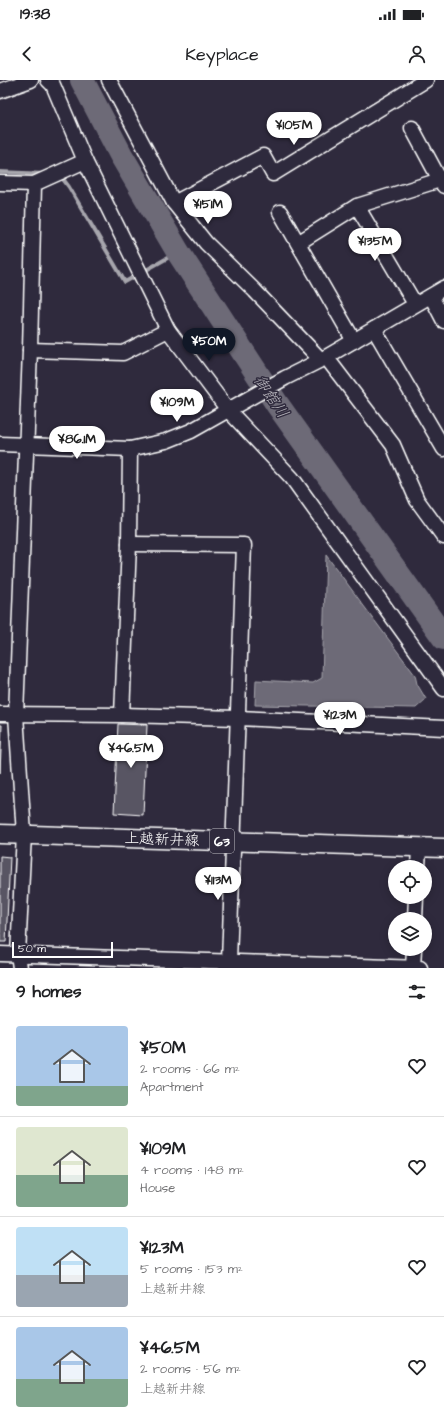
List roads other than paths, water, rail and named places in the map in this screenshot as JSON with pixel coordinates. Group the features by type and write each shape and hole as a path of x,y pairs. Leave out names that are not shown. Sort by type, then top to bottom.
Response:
{"main road":[{"name":"上越新井線","path":"0,834 444,848"}],"street":[{"path":"0,91 31,80"},
{"path":"48,80 53,85 85,161 168,330 228,410 292,478 444,689"},
{"path":"109,80 174,202 206,243 324,359 393,445 418,500 444,537"},
{"path":"174,202 263,156 273,174 426,80"},
{"path":"298,243 357,206 443,181 412,128"},
{"path":"0,183 34,184 85,161"},
{"path":"19,961 24,834 16,715 25,444 30,350 34,184"},
{"path":"357,206 415,304"},
{"path":"280,212 354,341"},
{"path":"0,444 130,449 166,441 191,431 285,378 324,359 444,288"},
{"path":"431,296 444,320"},
{"path":"374,329 444,446"},
{"path":"30,350 123,353 168,330"},
{"path":"122,715 129,544 130,449"},
{"path":"129,544 244,545 229,964"},
{"path":"0,714 238,718 444,728"},
{"path":"418,860 419,848"},
{"path":"0,954 19,961 420,968"},
{"path":"413,968 414,956"}],"waterway":[{"name":"御館川","path":"82,80 121,155 178,252 277,404 444,638"},
{"path":"0,172 46,174"},
{"path":"60,175 69,187 125,282 178,252"}]}
